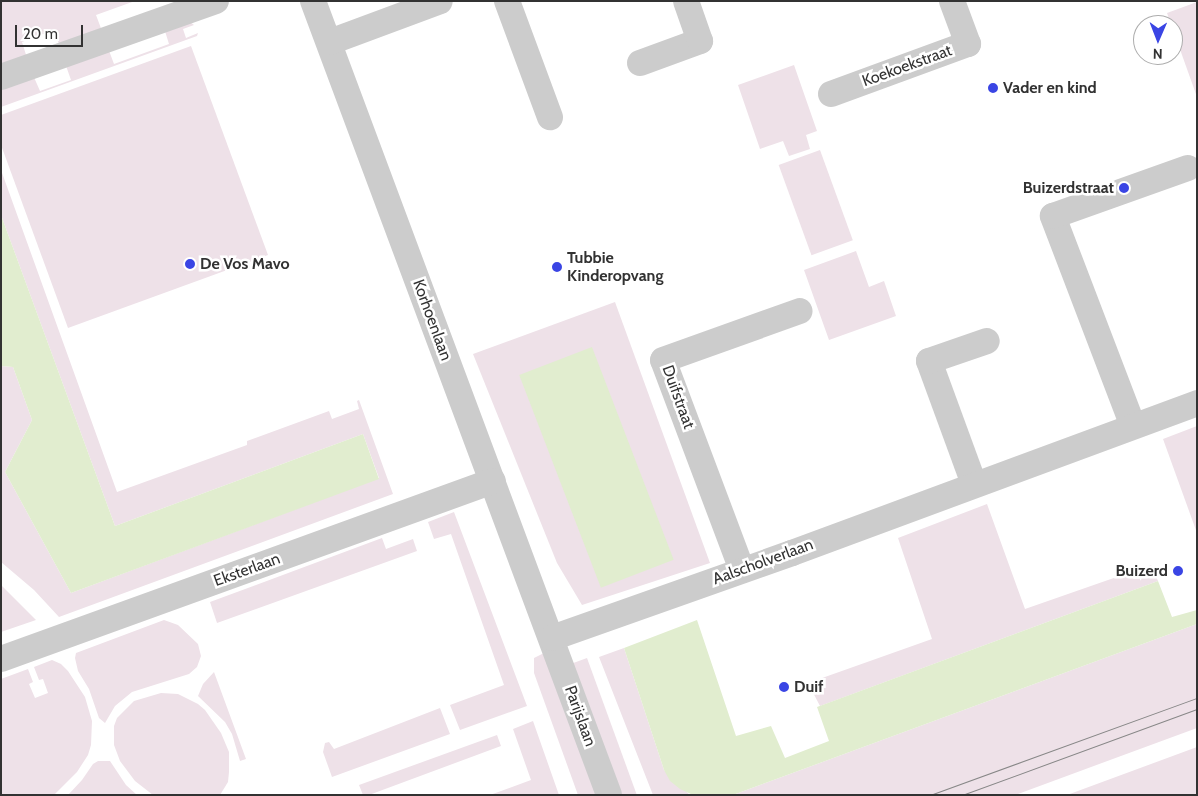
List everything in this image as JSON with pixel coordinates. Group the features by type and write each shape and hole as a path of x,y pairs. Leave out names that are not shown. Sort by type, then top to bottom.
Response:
{"street":[{"path":"1,77 216,1"},
{"name":"Korhoenlaan","path":"313,1 330,42 552,638"},
{"path":"330,42 440,1"},
{"path":"507,1 550,117"},
{"path":"640,63 700,42 686,1"},
{"name":"Koekoekstraat","path":"831,94 968,44 952,1"},
{"path":"1134,426 1054,216 1188,168"},
{"name":"Duifstraat","path":"742,570 663,360 800,311"},
{"path":"974,484 929,361 987,341"},
{"name":"Aalscholverlaan","path":"552,638 1197,403"},
{"name":"Eksterlaan","path":"1,659 493,481"},
{"name":"Parijslaan","path":"552,638 608,795"}],"shaded area":[{"path":"1,1 135,1 96,15 102,31 60,46 53,30 22,42 27,58 1,67"},
{"path":"1197,2 1197,97 1183,58 1183,15 1168,15 1167,13"},
{"path":"190,22 194,25 183,29 186,38 198,33 197,36 1,107 1,86 33,75 40,91 71,80 65,63 108,48 114,64 169,44 164,28"},
{"path":"191,46 268,255 68,328 1,145 1,115"},
{"path":"794,65 817,131 806,135 810,149 789,156 783,141 760,149 738,85"},
{"path":"820,150 853,240 811,255 779,165"},
{"path":"1,170 117,492 247,445 247,441 329,411 332,419 359,409 357,401 359,400 393,494 59,617 34,590 1,562 1,366 13,367 32,420 5,472 71,593 379,478 363,434 115,526 1,215"},
{"path":"1,215 115,526 363,434 379,479 71,593 5,472 32,420 13,367 1,366"},
{"path":"856,251 869,287 884,281 896,316 829,340 804,270"},
{"path":"615,302 710,563 582,605 557,563 473,354"},
{"path":"592,347 674,560 601,588 519,375"},
{"path":"1197,426 1197,533 1163,439"},
{"path":"987,504 1025,609 1151,565 1158,581 820,706 808,683 932,639 898,538"},
{"path":"454,512 527,706 460,730 450,705 504,685 451,534 434,539 428,522"},
{"path":"382,538 386,549 413,539 417,551 217,623 210,602"},
{"path":"1158,581 1172,617 1197,610 1197,624 733,795 693,795 680,789 670,781 664,770 624,648 697,620 736,736 771,726 785,758 829,741 817,707"},
{"path":"1,585 36,620 1,632"},
{"path":"164,620 178,625 198,644 201,656 197,667 189,674 132,692 115,706 105,723 99,718 89,689 78,671 75,658 76,653"},
{"path":"1197,624 1197,728 1015,795 733,795"},
{"path":"624,648 664,770 689,794 693,795 653,795 599,657"},
{"path":"544,653 597,795 578,795 534,673 534,658"},
{"path":"587,658 637,795 620,795 572,663"},
{"path":"52,660 61,664 68,671 85,697 92,721 91,745 88,755 77,772 54,795 1,795 1,679 28,669 33,682 29,684 35,698 48,693 43,679 39,680 34,667"},
{"path":"214,672 246,759 240,761 232,734 225,722 198,696 203,684"},
{"path":"161,693 178,694 198,704 205,710 221,733 229,752 229,772 228,782 220,795 153,795 135,781 120,761 114,745 114,726 117,718 134,701"},
{"path":"440,708 450,734 332,777 323,752 325,743 329,742 334,749"},
{"path":"533,721 559,795 490,795 531,780 513,729"},
{"path":"497,735 501,746 369,795 363,795 359,785"},
{"path":"1197,747 1197,795 1067,795 1151,764"},
{"path":"98,761 110,761 126,785 137,795 68,795 93,764"}],"tram line":[{"path":"930,795 1197,698"},
{"path":"962,795 1197,709"}],"place":[{"name":"Vader en kind","path":"993,88"},
{"name":"Buizerdstraat","path":"1124,188"},
{"name":"De Vos Mavo","path":"190,264"},
{"name":"Tubbie Kinderopvang","path":"557,267"},
{"name":"Buizerd","path":"1178,571"},
{"name":"Duif","path":"784,687"}]}
